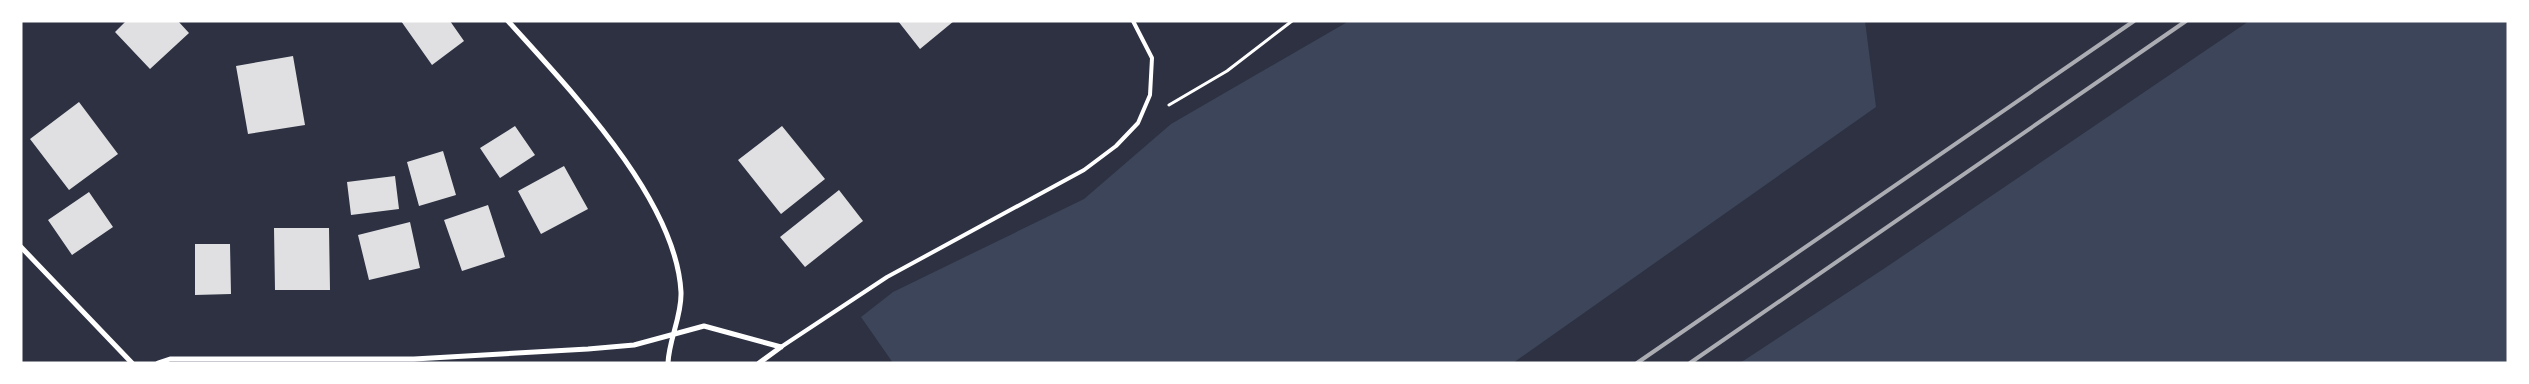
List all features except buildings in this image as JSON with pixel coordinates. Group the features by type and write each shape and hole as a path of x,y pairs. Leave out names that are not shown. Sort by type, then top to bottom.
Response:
{"street":[{"path":"508,21 589,111 620,154 653,208 671,245 681,292 675,334 668,363"},
{"path":"21,247 132,363"},
{"path":"158,363 170,359 443,357 634,345 704,326 781,347"},
{"path":"758,363 781,347"}],"lane":[{"path":"781,347 887,277 1084,170 1116,146 1138,123 1150,94 1152,58 1133,21"}],"path":[{"path":"1138,123 1227,71 1292,21"}],"shaded area":[{"path":"1349,21 1865,21 1876,107 1513,363 893,363 861,317 893,292 1084,199 1171,124"},
{"path":"2249,21 2508,21 2508,363 1740,363 1885,268"}],"railway":[{"path":"1637,363 2134,21"},
{"path":"1690,363 2186,21"}]}
